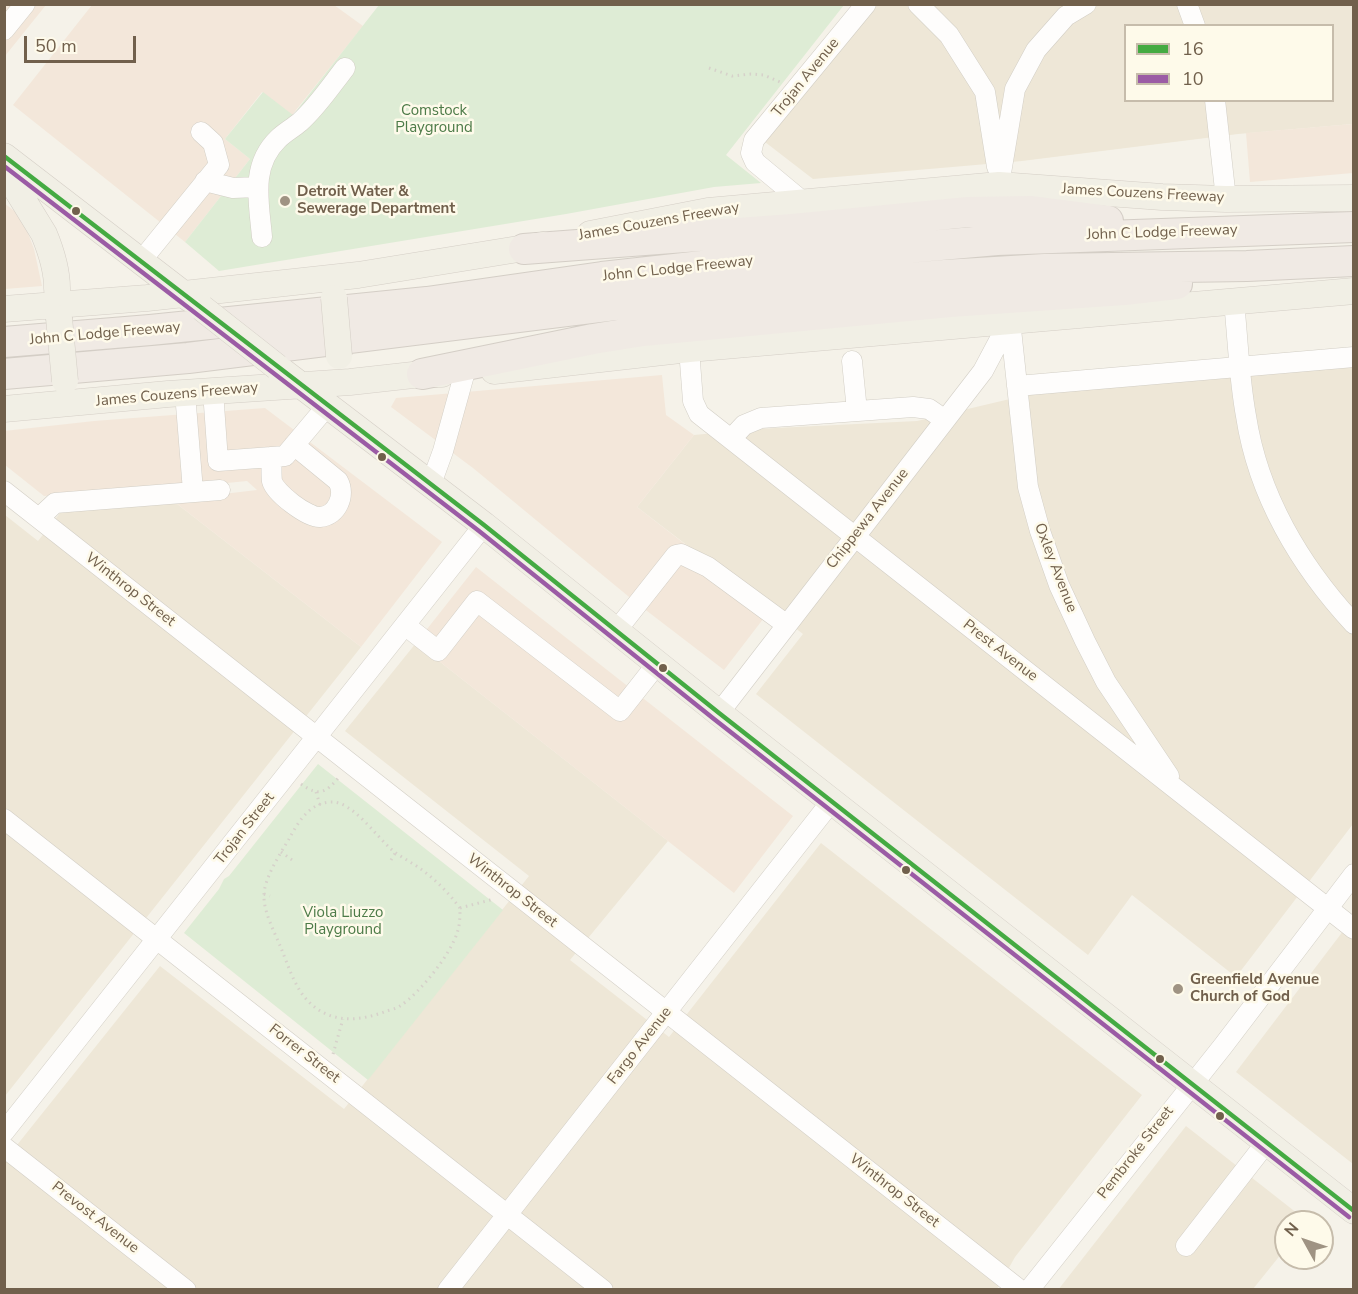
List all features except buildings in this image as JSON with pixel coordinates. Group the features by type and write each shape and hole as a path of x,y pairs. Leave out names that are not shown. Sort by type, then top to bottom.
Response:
{"highway":[{"path":"524,249 792,229 968,212 1030,211 1120,222 1151,234"},
{"name":"John C Lodge Freeway","path":"4,342 427,302 691,267 997,240 1353,227"},
{"name":"John C Lodge Freeway","path":"4,374 188,358 639,302 741,292 1045,269 1247,266 1353,261"},
{"path":"422,374 643,331 950,302 1124,290 1200,281 1247,266"}],"main road":[{"path":"4,156 484,525 831,802 1353,1211"},
{"path":"4,170 48,244 57,287 65,381 71,392 87,402"},
{"name":"James Couzens Freeway","path":"4,309 58,311 194,301 524,249 687,214 802,201 999,185 1162,197 1353,198"},
{"path":"358,275 338,290 334,298 339,356 347,366 373,379"},
{"name":"James Couzens Freeway","path":"4,409 185,393 301,386 422,374 464,375 689,349 1353,291"}],"street":[{"path":"4,30 25,4"},
{"name":"Trojan Avenue","path":"802,201 755,162 751,153 754,140 866,4"},
{"path":"918,4 949,35 985,92 999,185"},
{"path":"999,185 1015,89 1036,51 1066,16 1086,4"},
{"path":"1187,4 1194,24"},
{"path":"262,237 257,187 266,153 278,139 301,121 345,68"},
{"path":"1215,102 1226,199"},
{"path":"141,261 219,165 213,143 201,132"},
{"path":"205,181 233,188 257,187"},
{"path":"1234,302 1250,439 1272,502 1303,560 1328,596 1353,624"},
{"name":"Oxley Avenue","path":"1010,320 1028,488 1059,585 1085,642 1107,682 1177,788"},
{"name":"Chippewa Avenue","path":"719,713 983,371 1010,320"},
{"name":"Prest Avenue","path":"689,349 695,407 699,414 1353,928"},
{"path":"1017,386 1353,357"},
{"path":"852,361 857,411"},
{"path":"431,484 449,431 464,375"},
{"path":"213,391 218,461 285,456 327,406"},
{"path":"185,393 193,491"},
{"path":"731,439 744,425 761,418 913,407 929,410 945,420"},
{"path":"272,457 272,482 278,491 310,516 329,515 339,502 341,487 338,481 294,445"},
{"path":"39,518 55,503 220,490"},
{"name":"Winthrop Street","path":"4,491 1020,1290"},
{"name":"Trojan Street","path":"4,1132 484,525"},
{"path":"616,631 676,555 681,554 708,567 787,625"},
{"path":"405,626 438,651 477,601 620,711 657,664"},
{"name":"Fargo Avenue","path":"448,1290 831,802"},
{"name":"Forrer Street","path":"4,819 603,1290"},
{"name":"Pembroke Street","path":"1029,1290 1353,874"},
{"path":"1186,1246 1266,1143"},
{"name":"Prevost Avenue","path":"4,1147 186,1290"}],"path":[{"path":"709,68 732,76 764,75 784,84"},
{"path":"301,784 316,792 330,788 340,776"},
{"path":"316,792 320,805"},
{"path":"334,802 356,813 396,852 449,892 460,908 458,930 448,951 426,981 400,1006 369,1017 343,1019 326,1015 308,1001 297,985 285,958 268,914 264,894 264,888 281,852 307,812 320,805 334,802"},
{"path":"281,852 295,862"},
{"path":"391,860 396,852"},
{"path":"264,894 270,896"},
{"path":"460,908 494,899"},
{"path":"333,1053 343,1019"}],"shaded area":[{"path":"5,5 46,5 5,56"},
{"path":"92,5 334,5 363,26 292,115 262,92 225,139 250,159 185,242 13,105"},
{"path":"875,5 1353,5 1353,124 1238,134 1022,161 813,179 765,142"},
{"path":"1353,124 1353,173 1250,182 1246,133"},
{"path":"4,203 17,213 26,228 34,249 42,286 5,289"},
{"path":"1353,364 1353,824 1236,977 1132,895 1088,955 756,694 803,634 637,507 694,435 756,429 917,421 1052,389"},
{"path":"662,375 666,415 694,435 637,507 770,610 724,670 634,601 473,468 391,407 396,398"},
{"path":"265,408 442,542 361,647 172,500 257,490 247,481 44,496 5,465 4,431 94,421"},
{"path":"172,500 361,647 5,1096 5,515 38,541 64,508"},
{"path":"476,567 793,816 734,893 416,643"},
{"path":"416,643 668,841 570,960 669,1037 821,843 1142,1095 1015,1257 997,1289 5,1290 5,1160 160,966 344,1109 529,876 345,731"},
{"path":"1353,918 1353,1164 1236,1072"},
{"path":"1186,1126 1293,1210 1274,1210 1274,1263 1253,1289 1058,1290"}],"green space":[{"name":"Comstock Playground","path":"379,5 844,5 726,155 761,183 714,187 566,214 219,271 185,242 250,159 225,139 263,92 293,115"},
{"name":"Viola Liuzzo Playground","path":"318,764 503,910 368,1080 184,933 219,889 224,879 229,876"}],"transit line":[{"name":"16","path":"4,156 484,525 719,713 1354,1211"},
{"name":"10","path":"4,166 479,531 714,719 1349,1217"}],"place":[{"name":"Detroit Water & Sewerage Department","path":"285,201"},
{"name":"Greenfield Avenue Church of God","path":"1178,989"}]}
